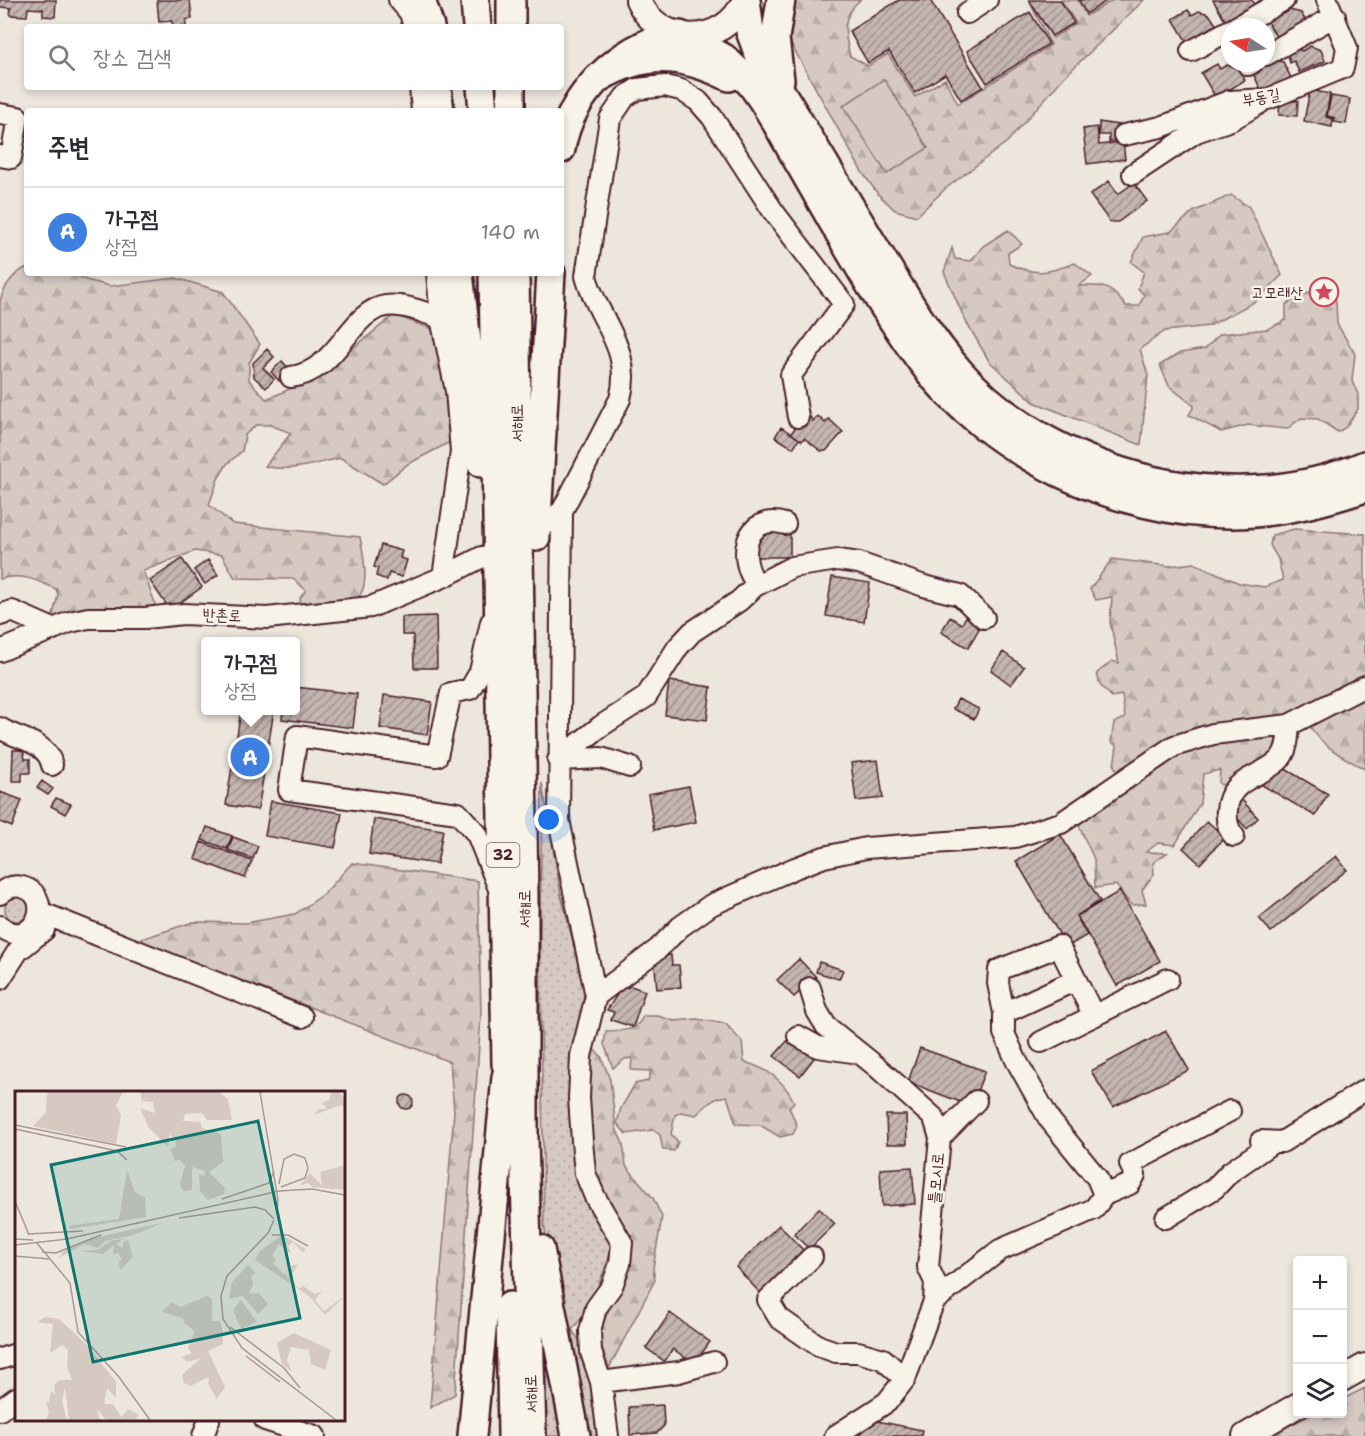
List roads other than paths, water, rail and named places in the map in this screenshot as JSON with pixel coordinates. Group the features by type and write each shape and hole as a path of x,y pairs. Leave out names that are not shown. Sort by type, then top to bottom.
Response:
{"highway":[{"path":"421,0 429,24"},
{"path":"475,0 477,24"},
{"path":"491,0 491,24"},
{"path":"511,0 511,24"},
{"path":"745,0 756,51 777,106 878,298 937,382 981,423 1050,469 1108,492 1162,507 1210,514 1261,512 1298,506 1365,488"},
{"path":"777,106 774,53 781,0"},
{"path":"564,140 573,113 597,79 633,51 676,34 730,63 777,106 933,339 981,393 1016,420 1058,446 1099,464 1174,484 1248,491 1324,480 1365,465"},
{"path":"597,79 632,62 678,59 729,77 749,92 777,106"},
{"path":"437,90 440,108"},
{"path":"481,90 483,108"},
{"path":"492,90 492,108"},
{"path":"511,90 512,108"},
{"path":"459,276 485,498 500,684"},
{"name":"서해로","path":"493,276 512,1436"},
{"name":"서해로","path":"515,276 525,1173 532,1436"},
{"path":"522,762 551,276"},
{"path":"1324,480 1365,448"},
{"path":"472,1436 506,1077"},
{"path":"525,1173 576,1436"}],"main road":[{"path":"638,2 654,22 676,34 697,36 714,32 734,18 745,0"},
{"path":"1347,1376 1365,1366"},
{"path":"1245,1436 1293,1408"}],"street":[{"path":"399,0 411,13 413,24"},
{"path":"967,13 987,0"},
{"path":"1252,18 1284,0"},
{"name":"부동길","path":"1124,135 1161,127 1229,102 1268,99 1342,68 1347,48 1331,8 1275,48"},
{"path":"1191,51 1221,35"},
{"path":"542,526 562,511 620,399 624,383 623,367 612,330 589,287 586,276 610,119 625,97 637,89 665,86 681,90 698,101 712,117 773,211 844,304 791,375 798,417"},
{"path":"420,90 422,108"},
{"path":"1133,174 1197,132 1231,120 1268,99"},
{"path":"0,114 18,117 11,158 0,156"},
{"path":"437,276 441,318 456,391 461,452 443,577"},
{"path":"291,377 305,375 324,363 362,320 385,306 397,306 441,318"},
{"path":"562,511 559,820 596,996 581,1056 579,1098 582,1141 585,1173 595,1197 622,1243 620,1264 612,1286 596,1308 590,1331 591,1352 601,1382 608,1436"},
{"path":"758,584 746,566 747,539 757,527 771,521 785,524"},
{"name":"반촌로","path":"0,651 53,629 88,618 145,618 183,614 267,618 371,607 443,577 482,557"},
{"path":"558,760 601,726 646,697 678,648 692,632 739,601 758,584 792,567 815,562 859,563 924,586 960,595 984,618"},
{"path":"494,610 480,672 470,689 451,693 437,756 297,736 289,790 458,813 477,834 503,899"},
{"path":"0,615 12,611 53,629"},
{"path":"596,996 658,949 680,927 711,905 824,856 866,848 1015,837 1061,823 1174,746 1213,734 1288,725 1365,686"},
{"path":"1233,836 1226,820 1229,796 1233,788 1279,760 1285,752 1288,725"},
{"path":"0,728 44,749 50,756 52,765"},
{"path":"558,760 601,758 630,767"},
{"path":"0,978 21,933 33,926 40,912 36,897 30,891 15,887 2,890"},
{"path":"40,912 302,1017"},
{"path":"0,978 30,938 52,927 73,925"},
{"path":"0,926 7,931 21,933"},
{"path":"1094,1016 1059,946 999,970 998,983 1004,1013 1004,1033 1049,1119 1097,1178 1104,1195"},
{"path":"1041,1042 1168,979"},
{"path":"1004,1013 1076,981"},
{"name":"틀모시로","path":"810,988 817,1011 826,1026 934,1118 940,1138 928,1267 935,1281 934,1301 905,1379 887,1402 835,1436"},
{"path":"798,1036 818,1047 859,1053"},
{"path":"1166,1218 1215,1188 1230,1172 1267,1142 1282,1142 1365,1090"},
{"path":"940,1138 976,1101"},
{"path":"934,1301 1000,1250 1094,1209 1104,1195 1130,1184 1135,1175 1130,1164 1230,1112"},
{"path":"812,1257 768,1300 778,1318 819,1346 836,1353 858,1352 882,1359 905,1379"},
{"path":"601,1382 679,1372 714,1362"},
{"path":"0,1410 15,1399"},
{"path":"203,1436 208,1421"},
{"path":"271,1421 315,1436"}],"place":[{"name":"고모래산","path":"1324,292"},
{"name":"가구점","path":"250,757"}]}
